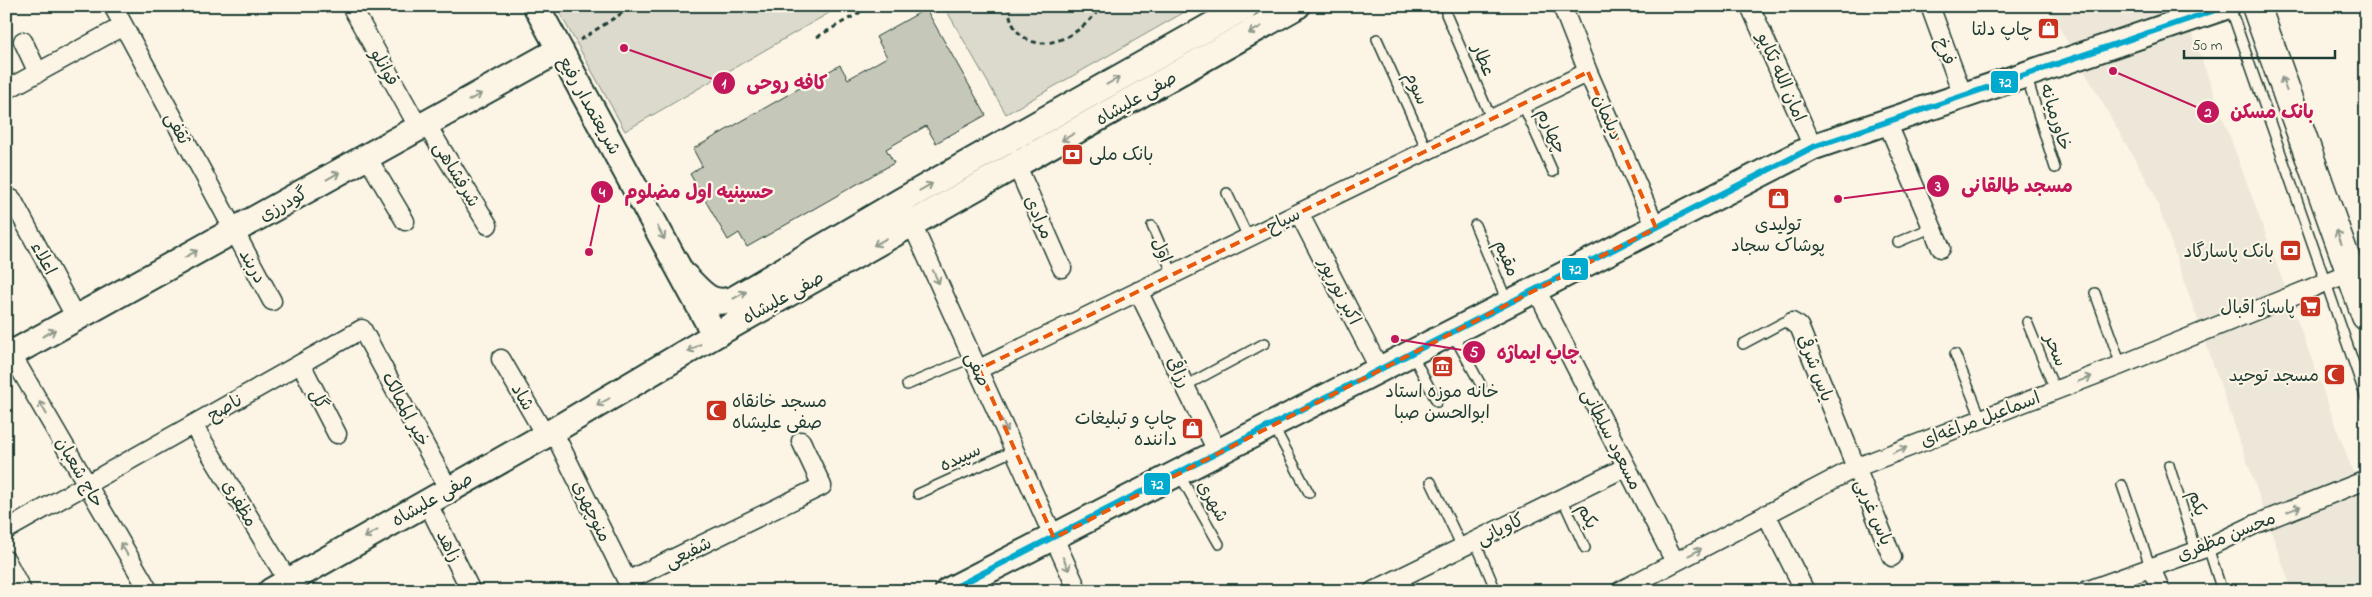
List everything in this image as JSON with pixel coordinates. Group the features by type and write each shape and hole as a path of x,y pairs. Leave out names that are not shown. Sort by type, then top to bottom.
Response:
{"main road":[{"path":"2256,6 2366,316"}],"street":[{"name":"ثقفی","path":"113,6 234,231"},
{"name":"قوانلو","path":"351,6 423,126"},
{"name":"شریعتمدار رفیع","path":"536,6 685,276 715,335"},
{"name":"صفی علیشاه","path":"685,276 710,300 722,302 734,299 901,201 1246,6"},
{"name":"صفی علیشاه","path":"279,586 549,433 715,335 1297,6"},
{"name":"دیلمان","path":"1562,6 1588,72 1656,228"},
{"name":"امان الله تکاپو","path":"1750,6 1813,147"},
{"name":"فرخ","path":"1930,6 1962,96"},
{"path":"948,591 1813,147 2228,6"},
{"path":"6,90 123,26"},
{"path":"23,41 38,73"},
{"name":"گودرزی","path":"8,352 76,318 559,50"},
{"name":"سیاح","path":"976,363 1138,291 1588,72"},
{"path":"1887,122 1934,227 1941,248"},
{"name":"شرفشاهی","path":"423,126 488,225"},
{"path":"367,157 405,221"},
{"name":"مرادی","path":"1017,166 1062,268"},
{"name":"اعلاء","path":"12,199 76,318"},
{"name":"صفی","path":"901,201 1078,591"},
{"name":"اکبر نورپور","path":"1299,212 1380,370"},
{"name":"دربند","path":"234,231 272,301"},
{"name":"اسماعیل مراغه‌ای","path":"1620,591 1855,468 2121,365 2351,272"},
{"name":"مسعود سلطانی","path":"1536,289 1675,562"},
{"name":"رزاقی","path":"1138,291 1218,453"},
{"name":"یاس شرقی","path":"1792,322 1799,326 1855,468"},
{"name":"ناصح","path":"6,530 362,329"},
{"name":"خیر الممالک","path":"362,329 449,490"},
{"name":"حاج شعبان","path":"8,352 149,591"},
{"name":"شاد","path":"501,359 549,433"},
{"name":"گل","path":"301,364 337,434"},
{"name":"مظفری","path":"193,425 279,586"},
{"name":"منوچهری","path":"549,433 629,586"},
{"name":"شفیعی","path":"629,586 723,535 822,486 801,441"},
{"name":"کاویانی","path":"1373,591 1406,584 1469,544 1626,467"},
{"name":"یاس غربی","path":"1855,468 1892,557"},
{"name":"محسن مظفری","path":"2086,591 2150,566 2202,549 2256,524 2366,480"},
{"name":"زاهد","path":"427,502 471,591"},
{"path":"1766,514 1805,591"},
{"path":"6,560 22,591"},
{"path":"2150,566 2161,591"}],"lane":[{"path":"2228,6 2366,398"},
{"name":"عطار","path":"1446,14 1491,118"},
{"name":"سوم","path":"1377,39 1427,150"},
{"name":"خاورمیانه","path":"2026,74 2055,168"},
{"name":"چهارم","path":"1522,103 1553,172"},
{"path":"1227,193 1248,237"},
{"name":"مقیم","path":"1475,225 1508,304"},
{"name":"اول","path":"1152,226 1173,274"},
{"path":"1898,242 1934,227"},
{"path":"2095,293 2121,365"},
{"name":"یاس شرقی","path":"1743,344 1784,322 1792,322"},
{"name":"سحر","path":"2027,322 2055,390"},
{"path":"1452,333 1480,385"},
{"path":"1185,386 1265,344"},
{"path":"1412,353 1437,402"},
{"path":"1955,354 1981,418"},
{"path":"907,385 976,363"},
{"path":"1273,425 1308,493"},
{"name":"سپیده","path":"918,494 1015,450"},
{"name":"یکم","path":"2169,465 2202,549 2222,591"},
{"name":"شهری","path":"1178,474 1219,544"},
{"path":"1431,482 1496,591"},
{"path":"2122,485 2150,566"},
{"name":"یکم","path":"1562,498 1585,548"}],"path":[{"path":"559,50 633,6"},
{"path":"817,37 871,6"},
{"path":"1009,6 1009,14 1014,27 1024,38 1041,43 1057,41 1075,32 1101,6"}],"highlighted area":[{"path":"1588,72 1656,228 1054,538 979,369"}],"shaded area":[{"path":"556,6 841,6 625,131"},
{"path":"944,6 1195,6 1006,114"},
{"path":"2047,6 2182,6 2366,508 2366,591 2292,591 2153,191"}],"building":[{"path":"926,9 986,115 936,143 926,126 886,149 894,163 747,247 739,233 728,240 690,174 702,166 693,149 840,65 848,79 887,57 876,37"}],"transit line":[{"name":"72","path":"948,591 1813,147 2227,6"}],"place":[{"name":"چاپ دلتا","path":"2049,29"},
{"name":"کافه روحی","path":"624,48"},
{"name":"بانک مسکن","path":"2113,71"},
{"name":"بانک ملی","path":"1073,154"},
{"name":"تولیدی پوشاک سجاد","path":"1778,199"},
{"name":"مسجد طالقانی","path":"1838,199"},
{"name":"بانک پاسارگاد","path":"2290,251"},
{"name":"حسینیه اول مضلوم","path":"589,252"},
{"name":"پاساژ اقبال","path":"2311,307"},
{"name":"چاپ ایماژه","path":"1395,339"},
{"name":"خانه موزه استاد ابوالحسن صبا","path":"1442,366"},
{"name":"مسجد توحید","path":"2335,375"},
{"name":"مسجد خانقاه صفی علیشاه","path":"716,411"},
{"name":"چاپ و تبلیغات داننده","path":"1193,428"}]}
